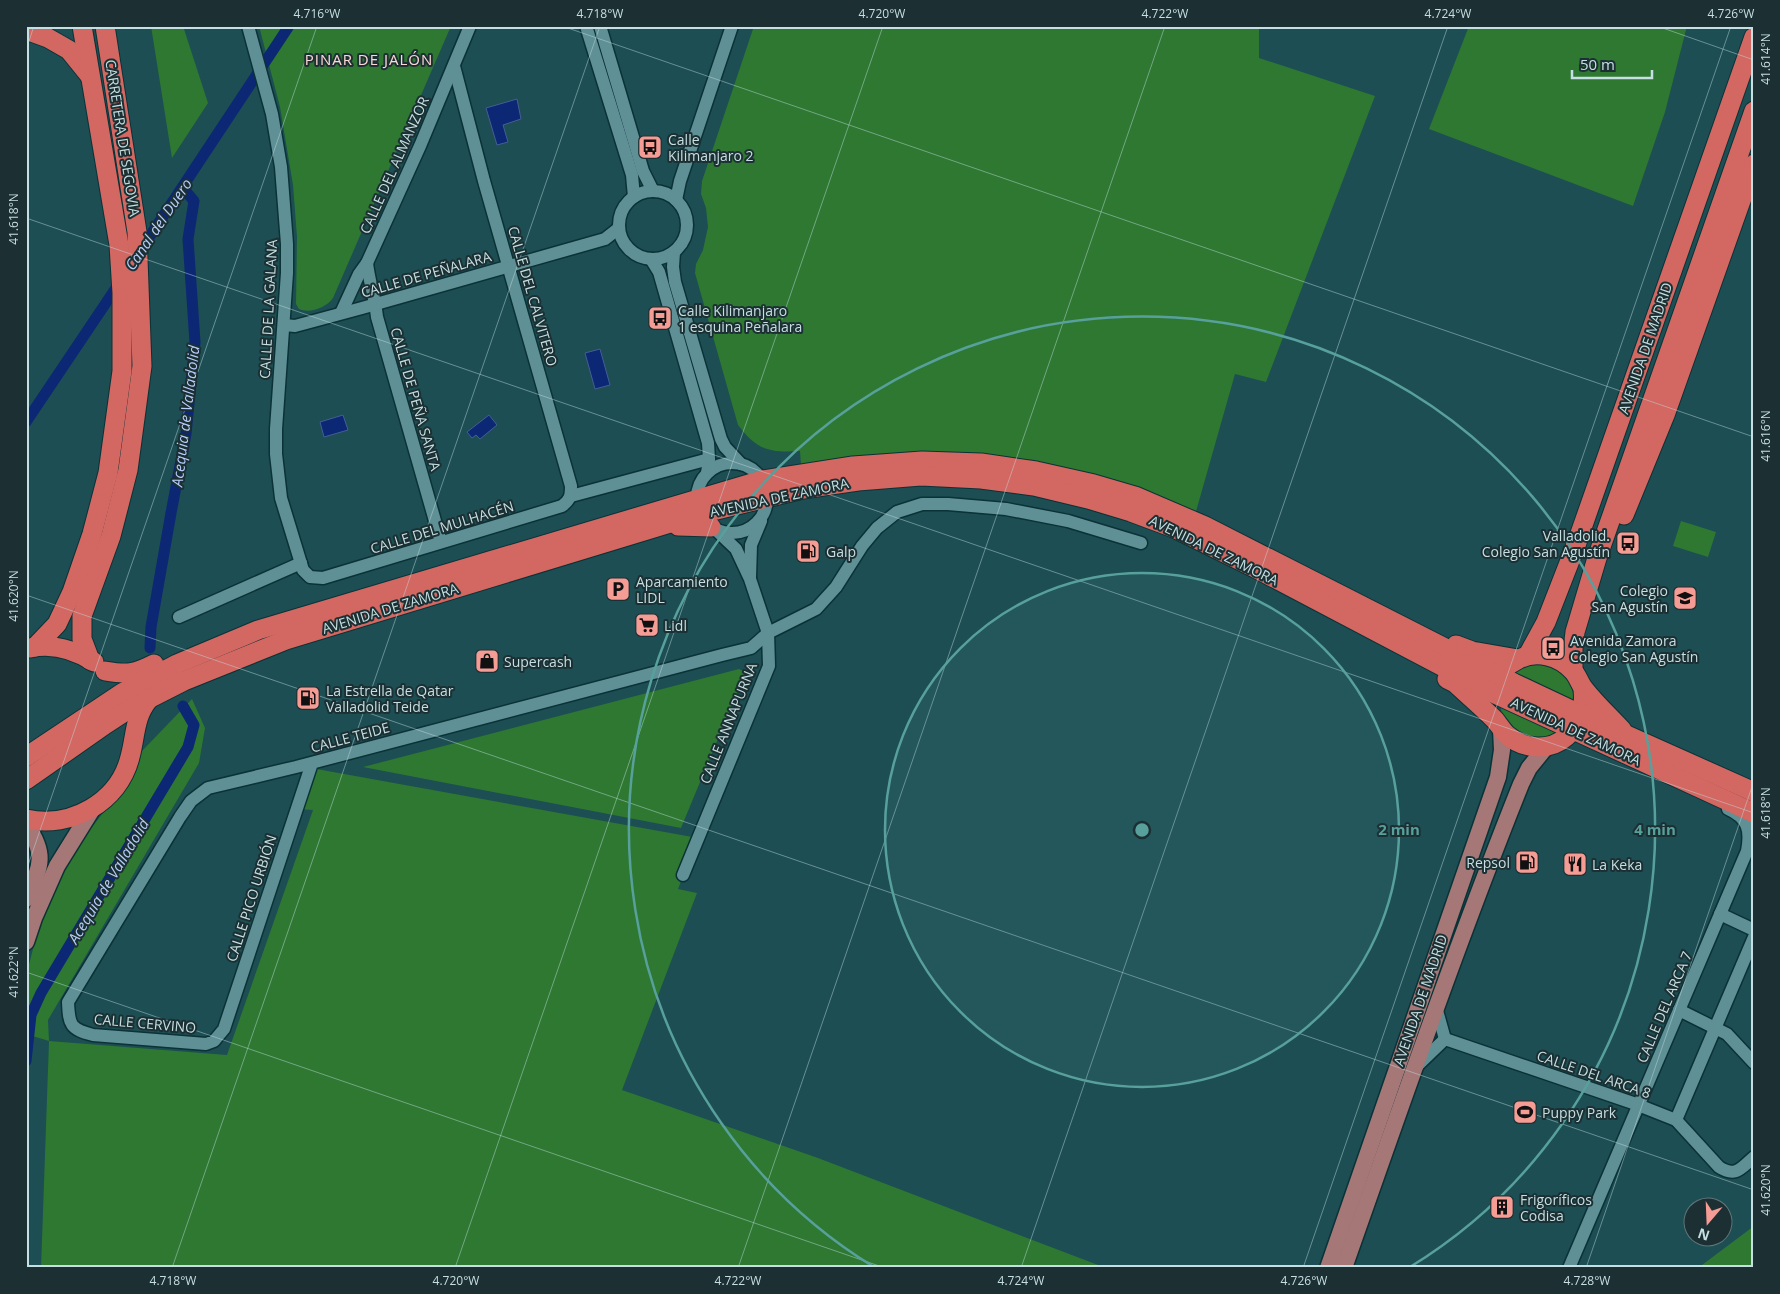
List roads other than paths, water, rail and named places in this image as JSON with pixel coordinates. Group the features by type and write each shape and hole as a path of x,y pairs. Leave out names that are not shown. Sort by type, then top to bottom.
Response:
{"highway":[{"name":"CARRETERA DE SEGOVIA","path":"31,648 57,624 72,592 92,534 108,473 122,371 123,339 119,245 82,26"},
{"name":"CARRETERA DE SEGOVIA","path":"90,660 82,640 82,616 111,536 128,470 139,398 142,339 138,232 105,26"},
{"path":"26,30 48,38 69,50 91,77"},
{"name":"AVENIDA DE MADRID","path":"1496,684 1507,667 1523,657 1546,622 1576,544 1754,38"},
{"name":"AVENIDA DE MADRID","path":"1573,671 1575,632 1597,558 1754,111"},
{"path":"1597,558 1614,539 1649,458 1754,164"},
{"name":"AVENIDA DE ZAMORA","path":"26,780 126,701 177,664 258,630 705,505 758,489 800,473 853,466 922,461 971,462 1036,470 1135,496 1198,522 1333,601 1496,684 1578,723 1687,783 1754,813"},
{"name":"AVENIDA DE ZAMORA","path":"758,489 794,492 858,481 921,476 981,479 1034,486 1088,498 1174,528 1255,568 1333,601"},
{"path":"663,517 705,505"},
{"name":"AVENIDA DE ZAMORA","path":"26,757 126,701 149,699 184,680 286,640 663,517"},
{"path":"1333,601 1382,610 1450,643 1472,651 1523,657 1549,656 1558,659 1573,671 1584,689 1628,736"},
{"path":"1333,601 1376,642 1455,683 1508,736 1524,745 1546,747 1563,740 1578,723 1584,700 1584,689"},
{"path":"105,671 118,674 136,673 202,644 258,630"},
{"path":"31,648 48,646 66,649 90,660 105,671 126,701 133,735"},
{"path":"1496,684 1492,709 1498,725"},
{"path":"26,819 48,822 64,820 93,808 110,794 122,777 130,757 133,735 139,715 149,699"},
{"name":"AVENIDA DE ZAMORA","path":"1578,723 1628,736 1754,792"}],"main road":[{"name":"AVENIDA DE MADRID","path":"1328,1268 1498,777 1502,750 1498,725"},
{"name":"AVENIDA DE MADRID","path":"1344,1268 1436,1007 1521,784 1529,768 1546,747"},
{"path":"26,942 34,918 57,866 93,808"},
{"path":"26,824 34,836 41,853 40,868 26,899"}],"street":[{"name":"CALLE DE LA GALANA","path":"248,26 272,114 281,167 286,225 287,273 276,429 278,477 281,498 301,563"},
{"name":"CALLE DEL ALMANZOR","path":"342,313 359,274 367,263 438,104 470,26"},
{"path":"586,26 632,175 634,196"},
{"path":"600,26 643,171 653,191"},
{"path":"672,197 680,181 732,26"},
{"name":"CALLE DEL CALVITERO","path":"454,66 571,486 569,499"},
{"path":"438,104 449,98 462,98"},
{"path":"653,191 672,197 685,213 687,226 682,242 674,252 663,258 651,259 634,254 623,242 619,228 621,212 628,201 634,196 653,191"},
{"name":"CALLE DE PEÑALARA","path":"284,325 295,326 605,239 619,228"},
{"name":"CALLE DE PEÑALARA","path":"605,239 623,242"},
{"path":"674,252 675,282 721,439 725,447 758,489"},
{"path":"651,259 659,272 708,444 709,459 705,505 722,532 734,533 749,529 758,489"},
{"name":"CALLE DE PEÑA SANTA","path":"367,263 377,316 441,542"},
{"name":"CALLE DEL MULHACÉN","path":"301,563 303,570 310,577 323,578 562,506 569,499 709,459"},
{"path":"705,505 722,464 732,463 758,489"},
{"name":"CALLE ANNAPURNA","path":"750,579 751,545 758,489"},
{"name":"AVENIDA DE ZAMORA","path":"768,633 816,608 836,588 862,546 877,528 897,512 922,504 948,504 1006,509 1068,521 1141,544"},
{"name":"CALLE ANNAPURNA","path":"683,875 769,666 768,633 750,579 736,549 705,505"},
{"path":"179,617 301,563"},
{"name":"CALLE TEIDE","path":"74,1027 69,1019 68,1002 191,801 208,788 312,763 751,648 768,633"},
{"name":"CALLE PICO URBIÓN","path":"214,1041 224,1029 312,763"},
{"name":"CALLE DEL ARCA 7","path":"1569,1268 1747,851 1749,840 1746,823 1738,814 1687,783"},
{"path":"1720,914 1754,930"},
{"path":"1676,1120 1754,938"},
{"name":"AVENIDA DE MADRID","path":"1436,1007 1445,1039"},
{"path":"1679,1010 1727,1034 1754,1063"},
{"name":"CALLE CERVINO","path":"74,1027 82,1032 93,1035 206,1044 214,1041"},
{"path":"1413,1070 1445,1039"},
{"name":"CALLE DEL ARCA 8","path":"1445,1039 1638,1105 1676,1120 1719,1167 1727,1172 1735,1172 1754,1157"}],"waterway":[{"name":"Canal del Duero","path":"138,254 289,26"},
{"name":"Acequia de Valladolid","path":"150,648 151,627 186,434 195,342 188,239 194,201 183,188"},
{"name":"Canal del Duero","path":"26,422 120,282"},
{"name":"Acequia de Valladolid","path":"26,1061 31,1015 41,993 188,747 194,725 183,706"}],"place":[{"name":"Calle Kilimanjaro 2","path":"650,147"},
{"name":"Calle Kilimanjaro 1 esquina Peñalara","path":"660,318"},
{"name":"Valladolid. Colegio San Agustín","path":"1628,543"},
{"name":"Galp","path":"808,551"},
{"name":"Aparcamiento LIDL","path":"618,589"},
{"name":"Colegio San Agustín","path":"1685,598"},
{"name":"Lidl","path":"647,625"},
{"name":"Avenida Zamora Colegio San Agustín","path":"1553,648"},
{"name":"Supercash","path":"487,661"},
{"name":"La Estrella de Qatar Valladolid Teide","path":"308,698"},
{"name":"Repsol","path":"1527,862"},
{"name":"La Keka","path":"1575,864"},
{"name":"Puppy Park","path":"1525,1112"},
{"name":"Frigoríficos Codisa","path":"1502,1207"}],"district":[{"name":"PINAR DE JALÓN","path":"369,59"}]}
